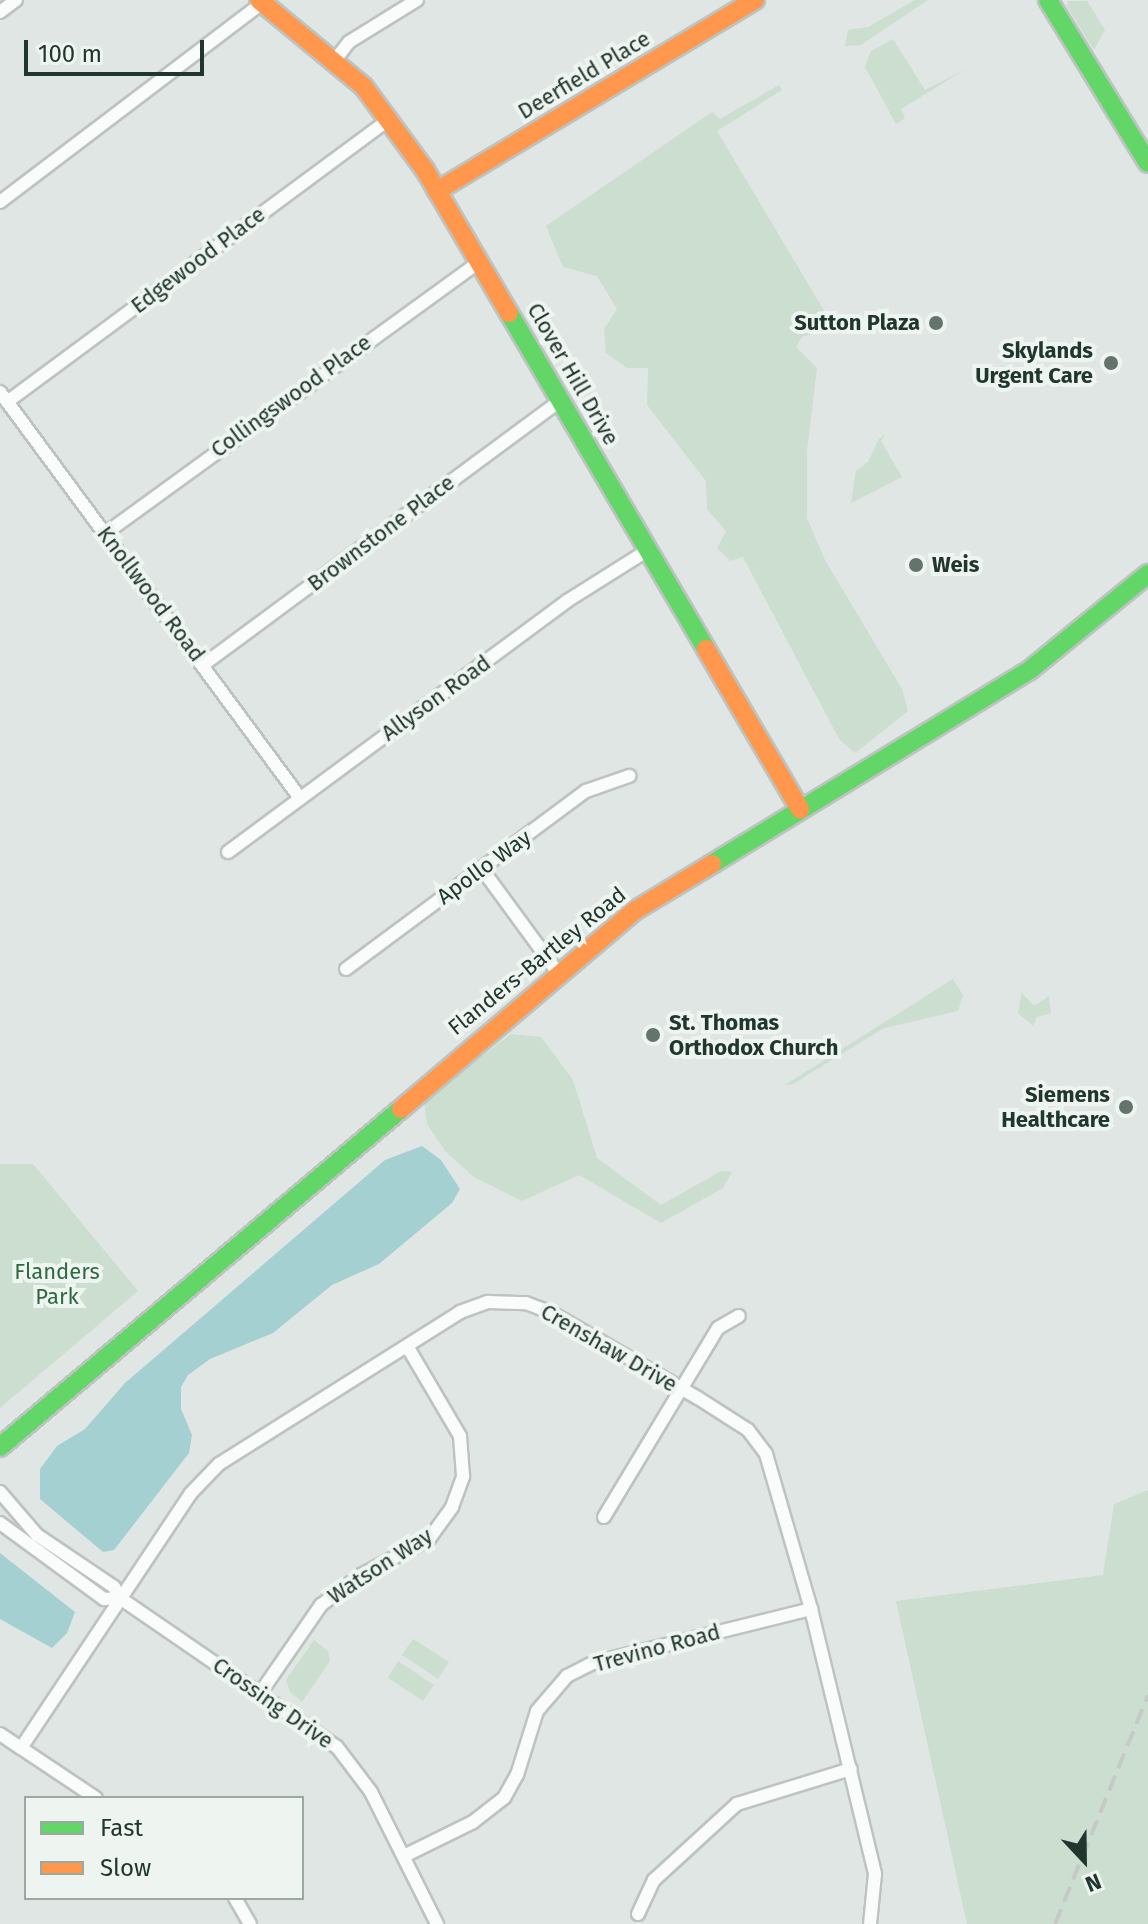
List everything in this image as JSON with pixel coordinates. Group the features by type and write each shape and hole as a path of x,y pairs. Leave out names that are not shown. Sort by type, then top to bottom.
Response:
{"main road":[{"name":"Deerfield Place","path":"437,191 755,0"},
{"path":"1048,0 1148,163"},
{"name":"Clover Hill Drive","path":"261,2 335,60 389,119 437,191 800,809"},
{"name":"Flanders-Bartley Road","path":"0,1447 558,973 655,896 1031,669 1148,574"}],"street":[{"path":"0,12 16,0"},
{"path":"335,60 349,42 417,0"},
{"path":"0,202 261,2"},
{"name":"Edgewood Place","path":"4,397 389,119"},
{"name":"Collingswood Place","path":"106,533 479,262"},
{"name":"Knollwood Road","path":"4,397 300,798"},
{"name":"Brownstone Place","path":"203,665 560,401"},
{"name":"Allyson Road","path":"228,852 567,601 648,550"},
{"name":"Apollo Way","path":"346,969 586,791 629,776"},
{"path":"482,869 558,973"},
{"name":"Crenshaw Drive","path":"21,1748 120,1598 207,1475 474,1306 517,1301 550,1312 680,1388 748,1430 766,1454 811,1609 875,1874 870,1924"},
{"path":"604,1517 718,1328 739,1316"},
{"name":"Watson Way","path":"261,1692 321,1605 361,1575 429,1539 452,1507 463,1476 460,1436 407,1346"},
{"name":"Crossing Drive","path":"0,1492 37,1535 114,1587 120,1598 327,1737 354,1766 404,1856 437,1924"},
{"name":"Crossing Drive","path":"0,1523 104,1599 120,1598"},
{"name":"Trevino Road","path":"404,1856 473,1822 504,1798 521,1766 537,1711 567,1676 593,1663 811,1609"},
{"path":"0,1734 93,1796"},
{"path":"638,1914 654,1880 737,1804 851,1769"},
{"path":"236,1900 250,1924"}],"green space":[{"path":"915,0 928,0 861,45 845,46 848,30 868,27"},
{"path":"1068,1 1087,1 1105,30 1094,50 1067,7"},
{"path":"893,39 925,90 966,69 901,109 905,118 896,124 865,67 871,51"},
{"path":"779,85 782,90 717,131 829,319 829,328 802,337 796,347 817,368 807,450 807,518 825,560 902,689 908,711 855,753 839,739 743,557 730,561 717,548 726,531 707,509 706,481 647,405 648,368 627,368 606,353 604,329 617,309 597,276 563,267 546,226 712,112 720,119"},
{"path":"885,434 881,441 902,477 851,503 856,471 868,462 879,439"},
{"path":"953,979 963,995 958,1011 884,1028 793,1084 785,1085"},
{"path":"1022,993 1034,1006 1049,996 1051,1013 1037,1017 1033,1026 1018,1013"},
{"path":"511,1034 541,1037 573,1080 597,1158 661,1205 721,1171 732,1172 723,1188 661,1223 579,1175 522,1201 474,1177 446,1152 427,1124 424,1101"},
{"name":"Flanders Park","path":"0,1164 33,1164 138,1291 0,1408"},
{"path":"1148,1490 1148,1924 967,1924 896,1601 1103,1575 1114,1504"},
{"path":"413,1639 449,1662 438,1679 402,1655"},
{"path":"314,1640 328,1651 330,1661 302,1702 290,1692 286,1680"},
{"path":"398,1661 434,1685 423,1701 388,1678"}],"water":[{"path":"422,1146 441,1160 460,1189 452,1203 379,1264 332,1285 273,1333 210,1359 188,1375 181,1387 181,1409 192,1435 189,1453 114,1550 103,1552 40,1499 40,1469 57,1446 85,1429 125,1383 385,1160"},
{"path":"0,1553 75,1612 67,1633 52,1648 0,1619"}],"railway":[{"path":"1055,1924 1148,1695"}],"traffic: fast":[{"path":"1048,0 1148,163"},
{"path":"509,313 706,649"},
{"path":"712,864 1031,669 1148,574"},
{"path":"0,1447 401,1109"}],"traffic: slow":[{"path":"259,0 364,87 425,170 509,313"},
{"path":"437,191 755,0"},
{"path":"706,649 800,809"},
{"path":"401,1109 636,910 712,864"}],"place":[{"name":"Sutton Plaza","path":"936,323"},
{"name":"Skylands Urgent Care","path":"1111,363"},
{"name":"Weis","path":"916,565"},
{"name":"St. Thomas Orthodox Church","path":"653,1035"},
{"name":"Siemens Healthcare","path":"1126,1107"}]}
